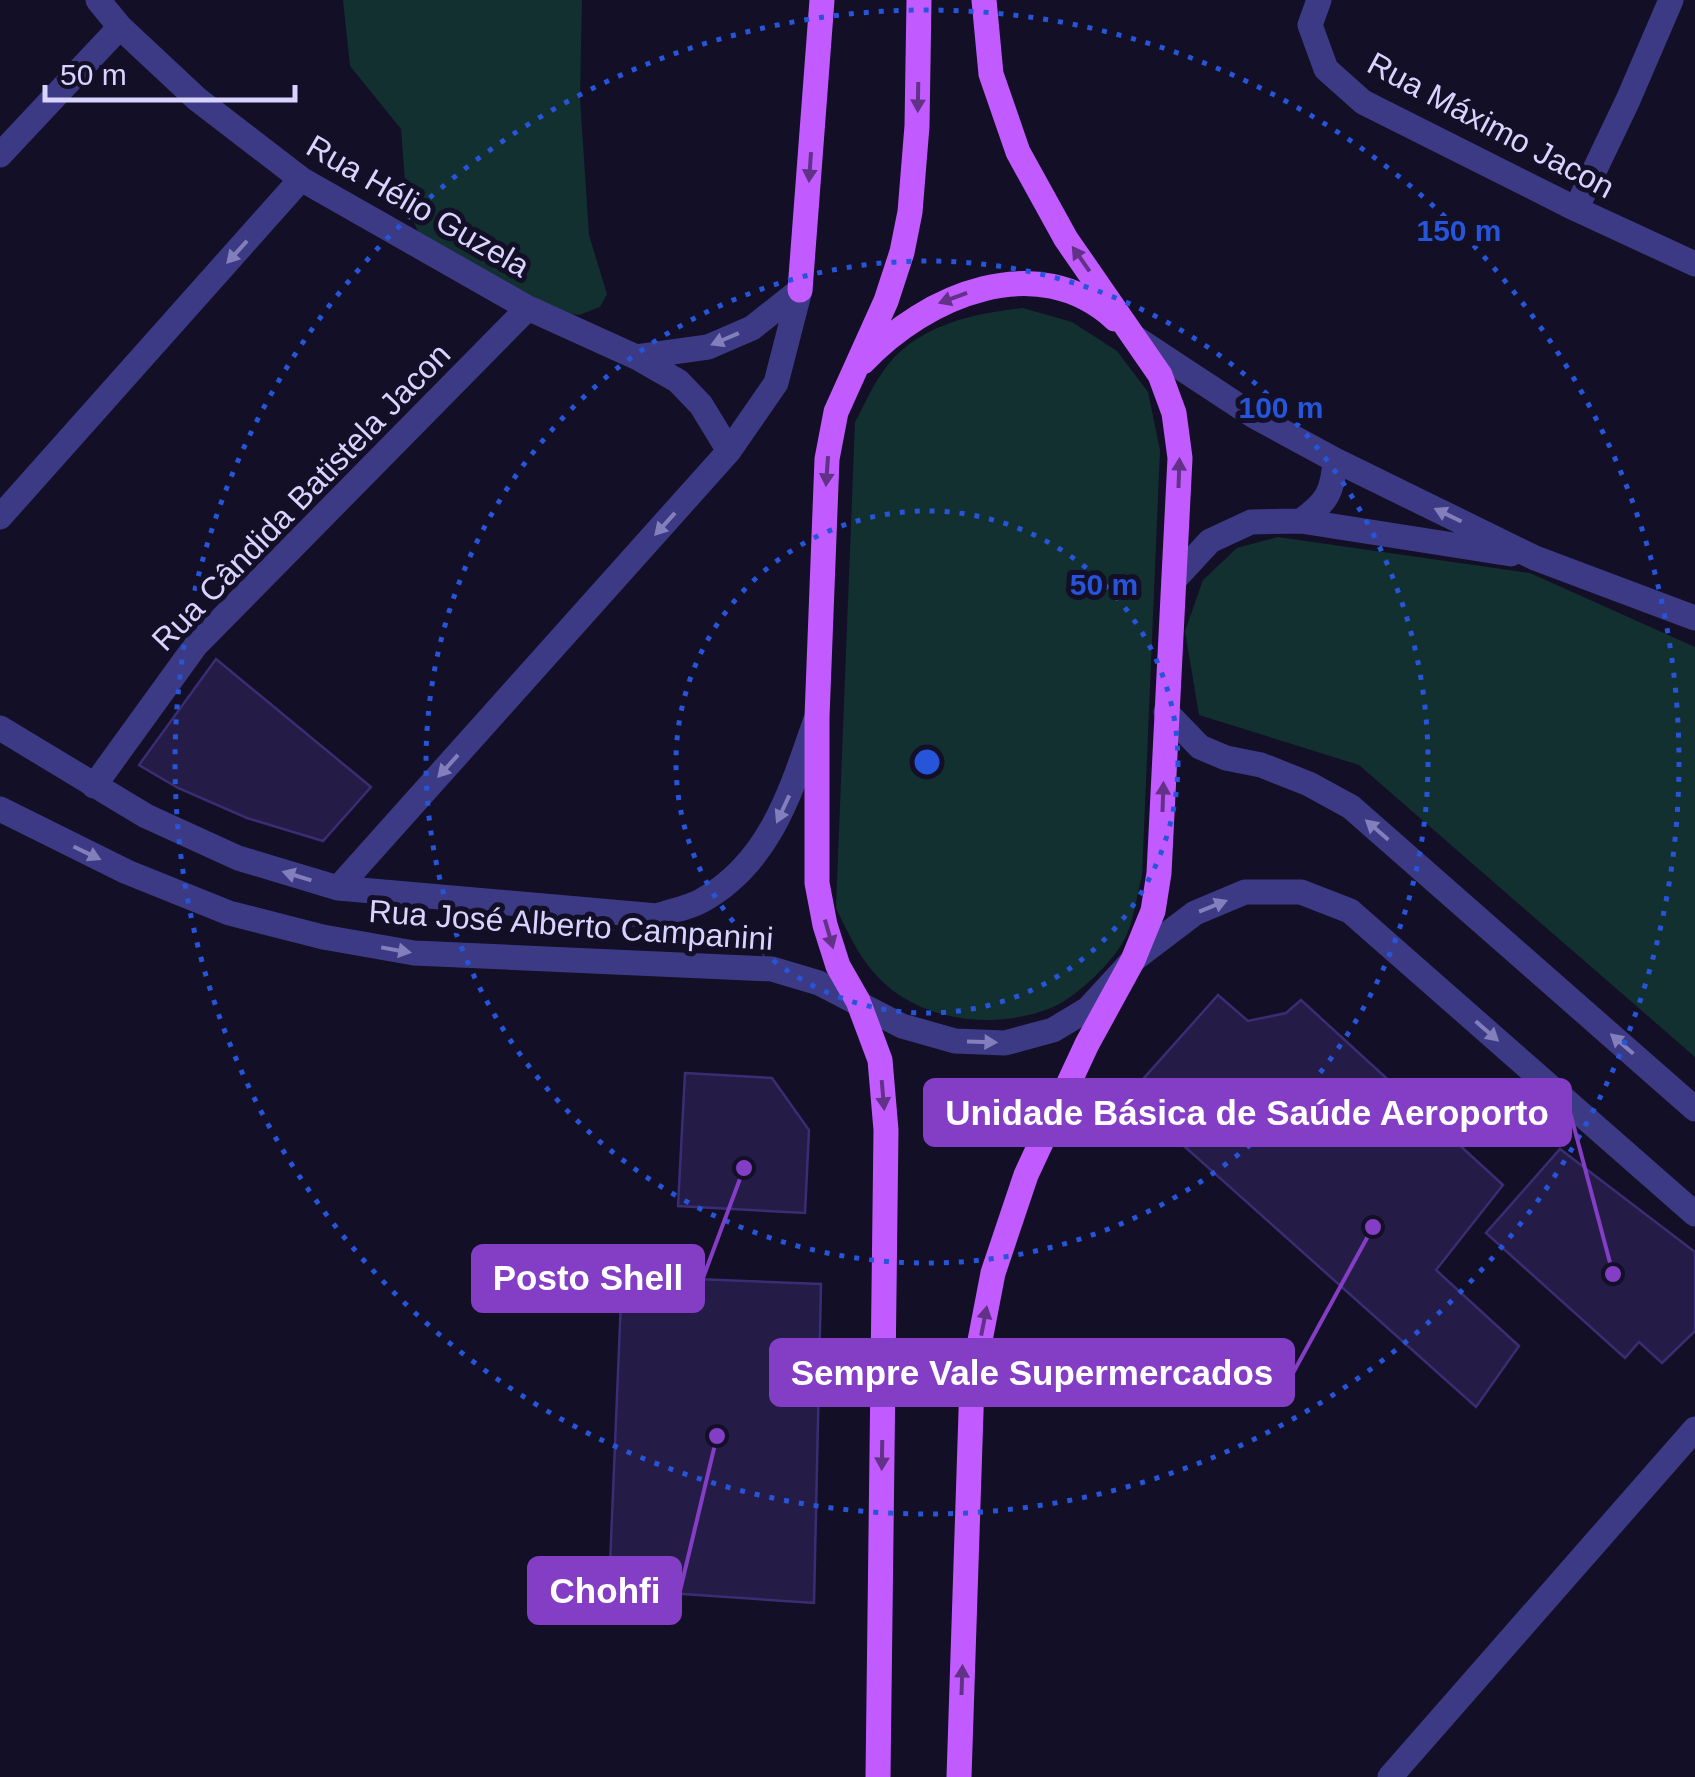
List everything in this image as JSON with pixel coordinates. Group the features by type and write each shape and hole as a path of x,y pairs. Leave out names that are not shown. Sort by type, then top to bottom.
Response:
{"main road":[{"path":"800,290 822,0"},
{"path":"878,1777 886,1130 880,1060 858,1001 838,966 825,925 818,883 817,718 827,459 836,412 886,301 902,252 910,212 917,126 920,0"},
{"path":"959,1777 972,1382 994,1273 1026,1175 1087,1044 1133,960 1153,911 1159,873 1180,458 1174,413 1160,375 1066,239 1018,152 991,74 984,0"},
{"path":"850,376 910,319 950,297 1004,284 1057,288 1101,306 1137,339"}],"street":[{"name":"Rua Hélio Guzela","path":"98,0 120,27 197,99 302,179 528,308 636,357 678,381 700,405 730,451"},
{"name":"Rua Máximo Jacon","path":"1319,0 1310,25 1326,68 1364,102 1695,264"},
{"path":"1576,209 1670,0"},
{"path":"0,155 120,27"},
{"path":"0,517 302,179"},
{"path":"636,357 708,347 752,328 800,290"},
{"path":"338,888 730,451 776,382 800,290"},
{"name":"Rua Cândida Batistela Jacon","path":"94,786 196,645 528,308"},
{"path":"1137,339 1254,416 1335,460 1536,558 1695,618"},
{"path":"1301,521 1320,507 1333,486 1335,460"},
{"path":"1174,580 1210,541 1251,522 1301,521 1536,558"},
{"path":"1166,712 1200,746 1226,758 1277,771 1351,807 1695,1109"},
{"name":"Rua José Alberto Campanini","path":"0,728 146,816 238,858 338,888 658,916 701,901 750,862 782,814 817,718"},
{"name":"Rua José Alberto Campanini","path":"0,810 127,872 212,906 323,937 414,954 772,969 819,983 902,1026 955,1041 1004,1042 1053,1030 1088,1008 1133,960 1195,913 1246,892 1301,892 1350,912 1695,1214"},
{"path":"1390,1777 1695,1429"}],"green space":[{"path":"343,0 582,0 580,98 589,235 607,294 600,307 579,315 495,304 426,248 407,208 401,129 350,66"},
{"path":"1023,308 1072,322 1117,351 1148,392 1160,450 1142,876 1127,935 1110,960 1081,989 1051,1008 1030,1015 964,1019 922,1007 885,984 863,958 836,908 855,422 882,373 910,344 945,325"},
{"path":"1278,537 1530,573 1695,647 1695,1057 1359,765 1199,715 1185,631 1203,580 1237,548"}],"building":[{"path":"216,659 371,787 323,841 247,818 178,788 139,765"},
{"path":"1218,995 1248,1021 1286,1013 1301,1000 1503,1185 1436,1270 1519,1346 1476,1407 1128,1096"},
{"path":"685,1073 772,1078 809,1130 805,1213 678,1206"},
{"path":"1560,1149 1695,1252 1695,1331 1662,1363 1639,1342 1625,1358 1486,1233"},
{"path":"622,1276 821,1284 814,1603 609,1589"}],"place":[{"name":"Posto Shell","path":"744,1168"},
{"name":"Sempre Vale Supermercados","path":"1373,1227"},
{"name":"Unidade Básica de Saúde Aeroporto","path":"1613,1274"},
{"name":"Chohfi","path":"717,1436"}]}
